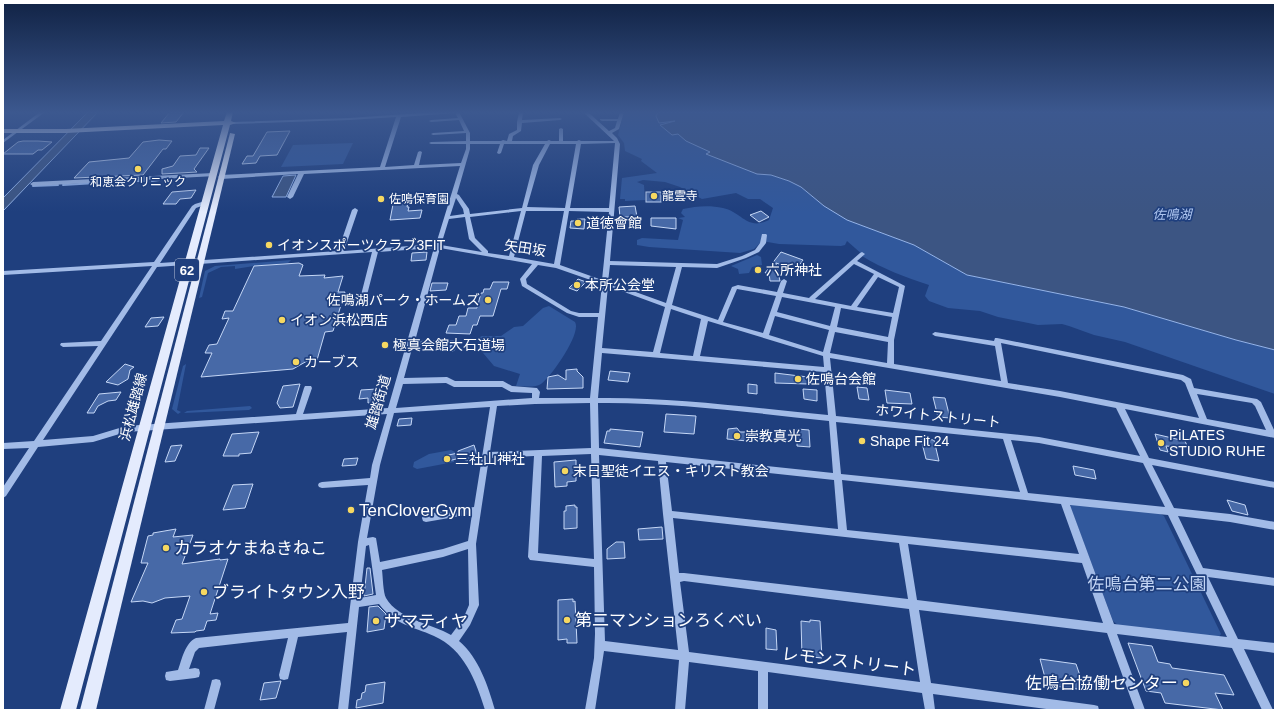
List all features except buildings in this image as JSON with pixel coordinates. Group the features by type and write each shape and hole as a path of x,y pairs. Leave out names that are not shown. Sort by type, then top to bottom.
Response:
{"main road":[{"name":"浜松雄踏線","path":"88,710 200,262 217,176 225,145"},
{"name":"浜松雄踏線","path":"68,710 205,203 217,176"}],"street":[{"path":"382,168 389,145"},
{"name":"雄踏街道","path":"344,710 362,542 372,481 399,381 468,145"},
{"path":"499,153 502,145"},
{"path":"511,258 536,165 548,145"},
{"path":"557,266 578,145"},
{"path":"590,710 600,645 594,399 617,145"},
{"path":"416,167 420,152"},
{"path":"33,184 463,164"},
{"path":"290,197 302,172"},
{"path":"453,196 456,196 461,201 468,217 472,239 486,252 484,254"},
{"path":"3,494 195,206 205,203"},
{"path":"446,218 468,217 524,209 612,210"},
{"path":"340,253 355,210"},
{"path":"607,263 711,266 728,263 757,251 763,243 764,235"},
{"name":"矢田坂","path":"3,273 189,263 438,246 557,266 668,306 826,355 1005,385 1274,434"},
{"path":"363,299 376,250"},
{"path":"812,300 813,297 862,254"},
{"path":"537,262 523,280 524,285 569,312 579,315 602,315"},
{"path":"854,262 902,286 891,340 890,366"},
{"path":"656,355 679,265"},
{"path":"853,308 877,274"},
{"path":"764,336 784,281"},
{"path":"720,322 734,288 738,286 896,316"},
{"path":"840,305 826,355 842,532"},
{"path":"773,313 834,329 891,340"},
{"path":"696,358 706,318"},
{"path":"935,334 998,344"},
{"path":"1005,385 997,340 1183,378 1188,381 1204,421"},
{"path":"410,343 454,342 452,350"},
{"path":"63,345 104,343"},
{"path":"599,350 828,370"},
{"path":"399,381 447,380 454,384 503,384 511,389 534,390 536,392 535,401"},
{"path":"299,416 308,388"},
{"path":"1192,390 1254,401 1258,404 1274,434"},
{"name":"ホワイトストリート","path":"3,446 93,440 120,430 159,426 494,403 594,399 658,402 1006,436 1072,445 1275,486"},
{"path":"453,642 467,622 474,605 472,544 494,403"},
{"path":"1119,406 1268,710"},
{"path":"1006,436 1025,496"},
{"path":"486,455 596,451 1237,519 1275,526"},
{"path":"538,454 533,557 598,563"},
{"path":"662,458 684,656 680,710"},
{"path":"322,485 372,481"},
{"path":"1064,500 1140,710"},
{"path":"426,518 478,510"},
{"path":"668,514 1085,560"},
{"path":"903,539 930,710"},
{"path":"362,542 373,541 381,600 401,620 437,633 453,642 460,648 474,668 486,694 490,710"},
{"path":"376,567 443,553 472,544"},
{"path":"1201,572 1275,582"},
{"path":"675,578 684,577 1275,648"},
{"path":"356,603 381,600"},
{"path":"182,674 191,649 196,643 353,627"},
{"path":"284,675 294,633"},
{"name":"レモンストリート","path":"600,645 1094,710"},
{"path":"763,666 763,710"},
{"path":"170,676 195,673"},
{"path":"209,710 216,684"}],"green space":[{"path":"293,145 352,145 343,164 281,167"},
{"path":"624,145 695,145 710,152 707,154 756,174 771,175 789,181 801,187 824,206 847,220 914,245 967,275 1124,307 1275,350 1275,394 1125,342 1094,335 1062,324 1038,325 998,317 980,311 948,308 929,301 925,296 929,285 911,279 870,261 862,256 863,255 847,241 845,245 841,246 779,244 762,241 754,249 740,253 637,245 637,240 642,238 678,240 683,220 678,218 685,217 681,213 683,209 713,206 730,210 750,222 761,223 769,220 773,208 760,199 748,199 736,193 702,199 680,187 665,182 643,180 637,182 644,185 645,200 625,201 625,199 620,199 622,178 657,173 641,161 642,159 625,151"},
{"path":"757,255 761,257 762,265 752,267 749,273 739,274 738,269 731,266"},
{"path":"291,260 288,263 235,269 235,266 221,267 208,273 202,297 199,298 205,271 215,266"},
{"path":"549,306 575,322 576,328 570,345 552,373 541,384 532,386 516,386 520,374 494,366 478,347 478,338 482,336 501,336 514,327 523,326 543,308"},
{"path":"186,364 177,410 181,412 178,414 172,409 183,366"},
{"path":"250,406 252,408 249,410 184,413 187,411"},
{"path":"451,450 455,452 454,462 417,469 413,467 414,462 429,454"},
{"name":"佐鳴台第二公園","path":"1073,504 1159,513 1164,516 1221,634 1218,638 1119,626 1113,621 1070,506"}],"water":[{"path":"55,145 66,145 3,211 3,198"},
{"name":"佐鳴湖","path":"695,145 1275,145 1275,350 1124,307 967,275 914,245 847,220 824,206 801,187 789,181 771,175 757,174 706,154 710,152"},
{"path":"296,175 286,197 272,197 283,176"}],"waterway":[{"path":"152,181 159,180"},
{"path":"137,181 145,181"},
{"path":"116,182 129,182"},
{"path":"63,185 96,183"},
{"path":"100,183 109,183"},
{"path":"33,186 58,185"}],"place":[{"name":"和恵会クリニック","path":"138,169"},
{"name":"龍雲寺","path":"654,196"},
{"name":"佐鳴保育園","path":"381,199"},
{"name":"道徳會館","path":"578,223"},
{"name":"イオンスポーツクラブ3FIT","path":"269,245"},
{"name":"六所神社","path":"758,270"},
{"name":"本所公会堂","path":"577,285"},
{"name":"佐鳴湖パーク・ホームズ","path":"488,300"},
{"name":"イオン浜松西店","path":"282,320"},
{"name":"極真会館大石道場","path":"385,345"},
{"name":"カーブス","path":"296,362"},
{"name":"佐鳴台会館","path":"798,379"},
{"name":"崇教真光","path":"737,436"},
{"name":"Shape Fit 24","path":"862,441"},
{"name":"PiLATES STUDIO RUHE","path":"1161,443"},
{"name":"三社山神社","path":"447,459"},
{"name":"末日聖徒イエス・キリスト教会","path":"565,471"},
{"name":"TenCloverGym","path":"351,510"},
{"name":"カラオケまねきねこ","path":"166,548"},
{"name":"ブライトタウン入野","path":"204,592"},
{"name":"第二マンションろくべい","path":"567,620"},
{"name":"サマティヤ","path":"376,621"},
{"name":"佐鳴台協働センター","path":"1186,683"}]}
